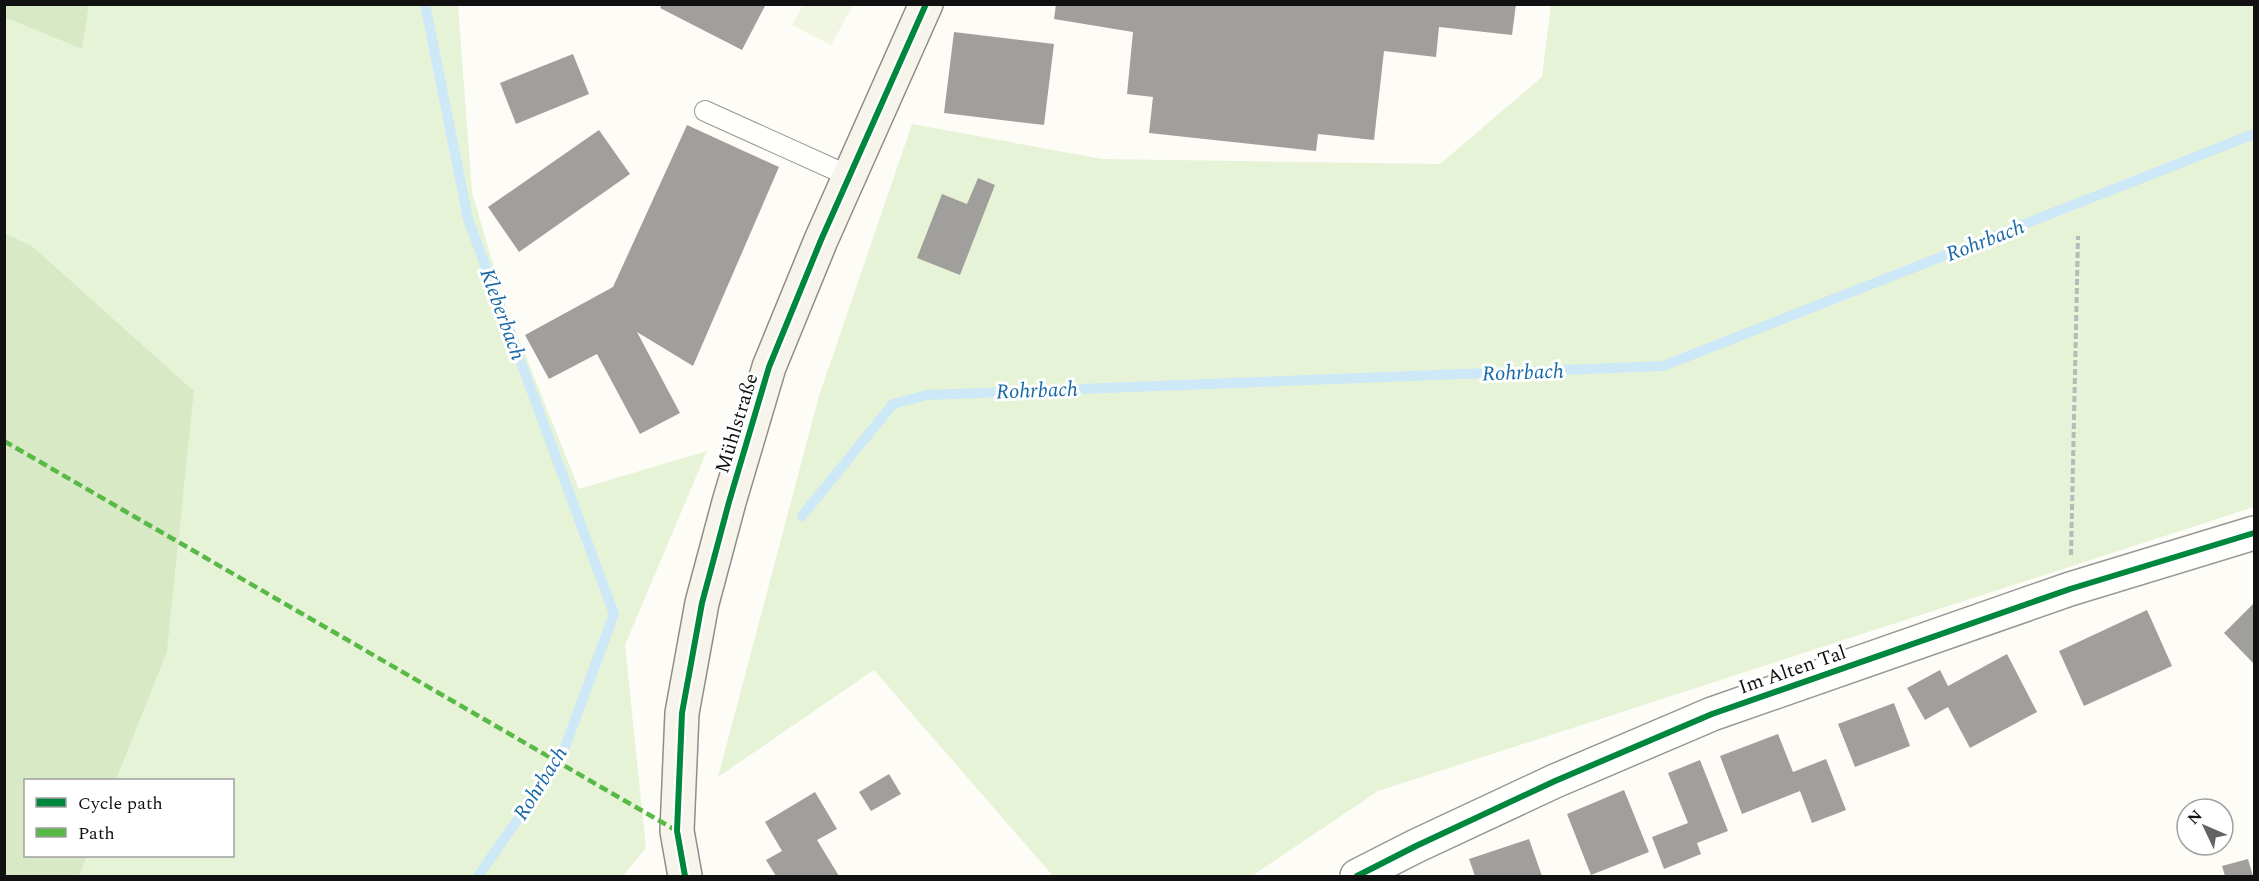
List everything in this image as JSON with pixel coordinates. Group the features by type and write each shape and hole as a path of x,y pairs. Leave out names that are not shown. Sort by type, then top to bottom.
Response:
{"street":[{"name":"Mühlstraße","path":"685,876 677,831 682,713 702,603 770,367 821,240 926,4"},
{"name":"Im Alten Tal","path":"1357,876 1556,781 1712,714 2070,589 2254,533"}],"lane":[{"path":"705,111 849,176"}],"path":[{"path":"2070,589 2078,236"}],"green space":[{"path":"4,5 89,5 82,49 5,18"},
{"path":"89,5 458,5 472,192 503,299 579,489 707,451 625,645 646,848 623,876 79,876 87,857 234,857 234,779 116,779 167,652 194,391 32,246 5,232 4,18 82,49"},
{"path":"803,5 853,5 831,45 792,25"},
{"path":"1551,5 2254,5 2254,507 1378,791 1252,876 1053,876 874,670 718,777 819,396 912,124 1102,159 1440,164 1542,77"},
{"path":"4,232 32,246 194,391 167,652 116,779 24,779 24,857 87,857 79,876 5,876"}],"building":[{"path":"662,4 766,4 742,50 660,8"},
{"path":"1056,4 1516,4 1512,35 1439,27 1436,57 1384,51 1374,140 1318,134 1316,151 1149,133 1153,97 1127,94 1133,32 1054,19"},
{"path":"954,32 1054,44 1044,125 944,113"},
{"path":"573,54 589,94 516,124 500,83"},
{"path":"687,125 779,167 693,366 637,332 680,413 640,434 597,354 549,379 525,335 613,287"},
{"path":"599,130 630,174 519,252 488,207"},
{"path":"978,178 995,185 960,275 917,258 942,194 967,204"},
{"path":"2254,603 2254,664 2224,633"},
{"path":"2147,610 2172,666 2084,706 2059,651"},
{"path":"2007,654 2037,712 1970,748 1948,707 1925,720 1907,688 1940,670 1948,686"},
{"path":"1894,703 1910,746 1855,767 1838,724"},
{"path":"1778,734 1793,772 1826,759 1846,810 1812,823 1800,791 1742,814 1720,756"},
{"path":"1700,760 1728,831 1697,843 1701,854 1664,869 1652,837 1688,823 1668,773"},
{"path":"889,774 901,794 871,811 859,792"},
{"path":"1624,790 1649,852 1591,875 1567,814"},
{"path":"815,792 837,829 817,840 839,876 776,876 766,860 782,851 765,822"},
{"path":"1529,839 1542,876 1475,876 1469,859"},
{"path":"2248,859 2253,876 2225,876 2222,866"}],"waterway":[{"name":"Kleberbach","path":"425,4 468,219 614,614 561,758 478,876"},
{"name":"Rohrbach","path":"802,516 893,404 927,395 1663,366 2254,134"}],"marked path":[{"path":"4,441 677,831"}],"cycle path":[{"path":"685,876 677,831 682,713 702,603 729,502 769,367 821,240 926,4"},
{"path":"1357,876 1555,781 1712,714 2070,589 2254,533"}]}
